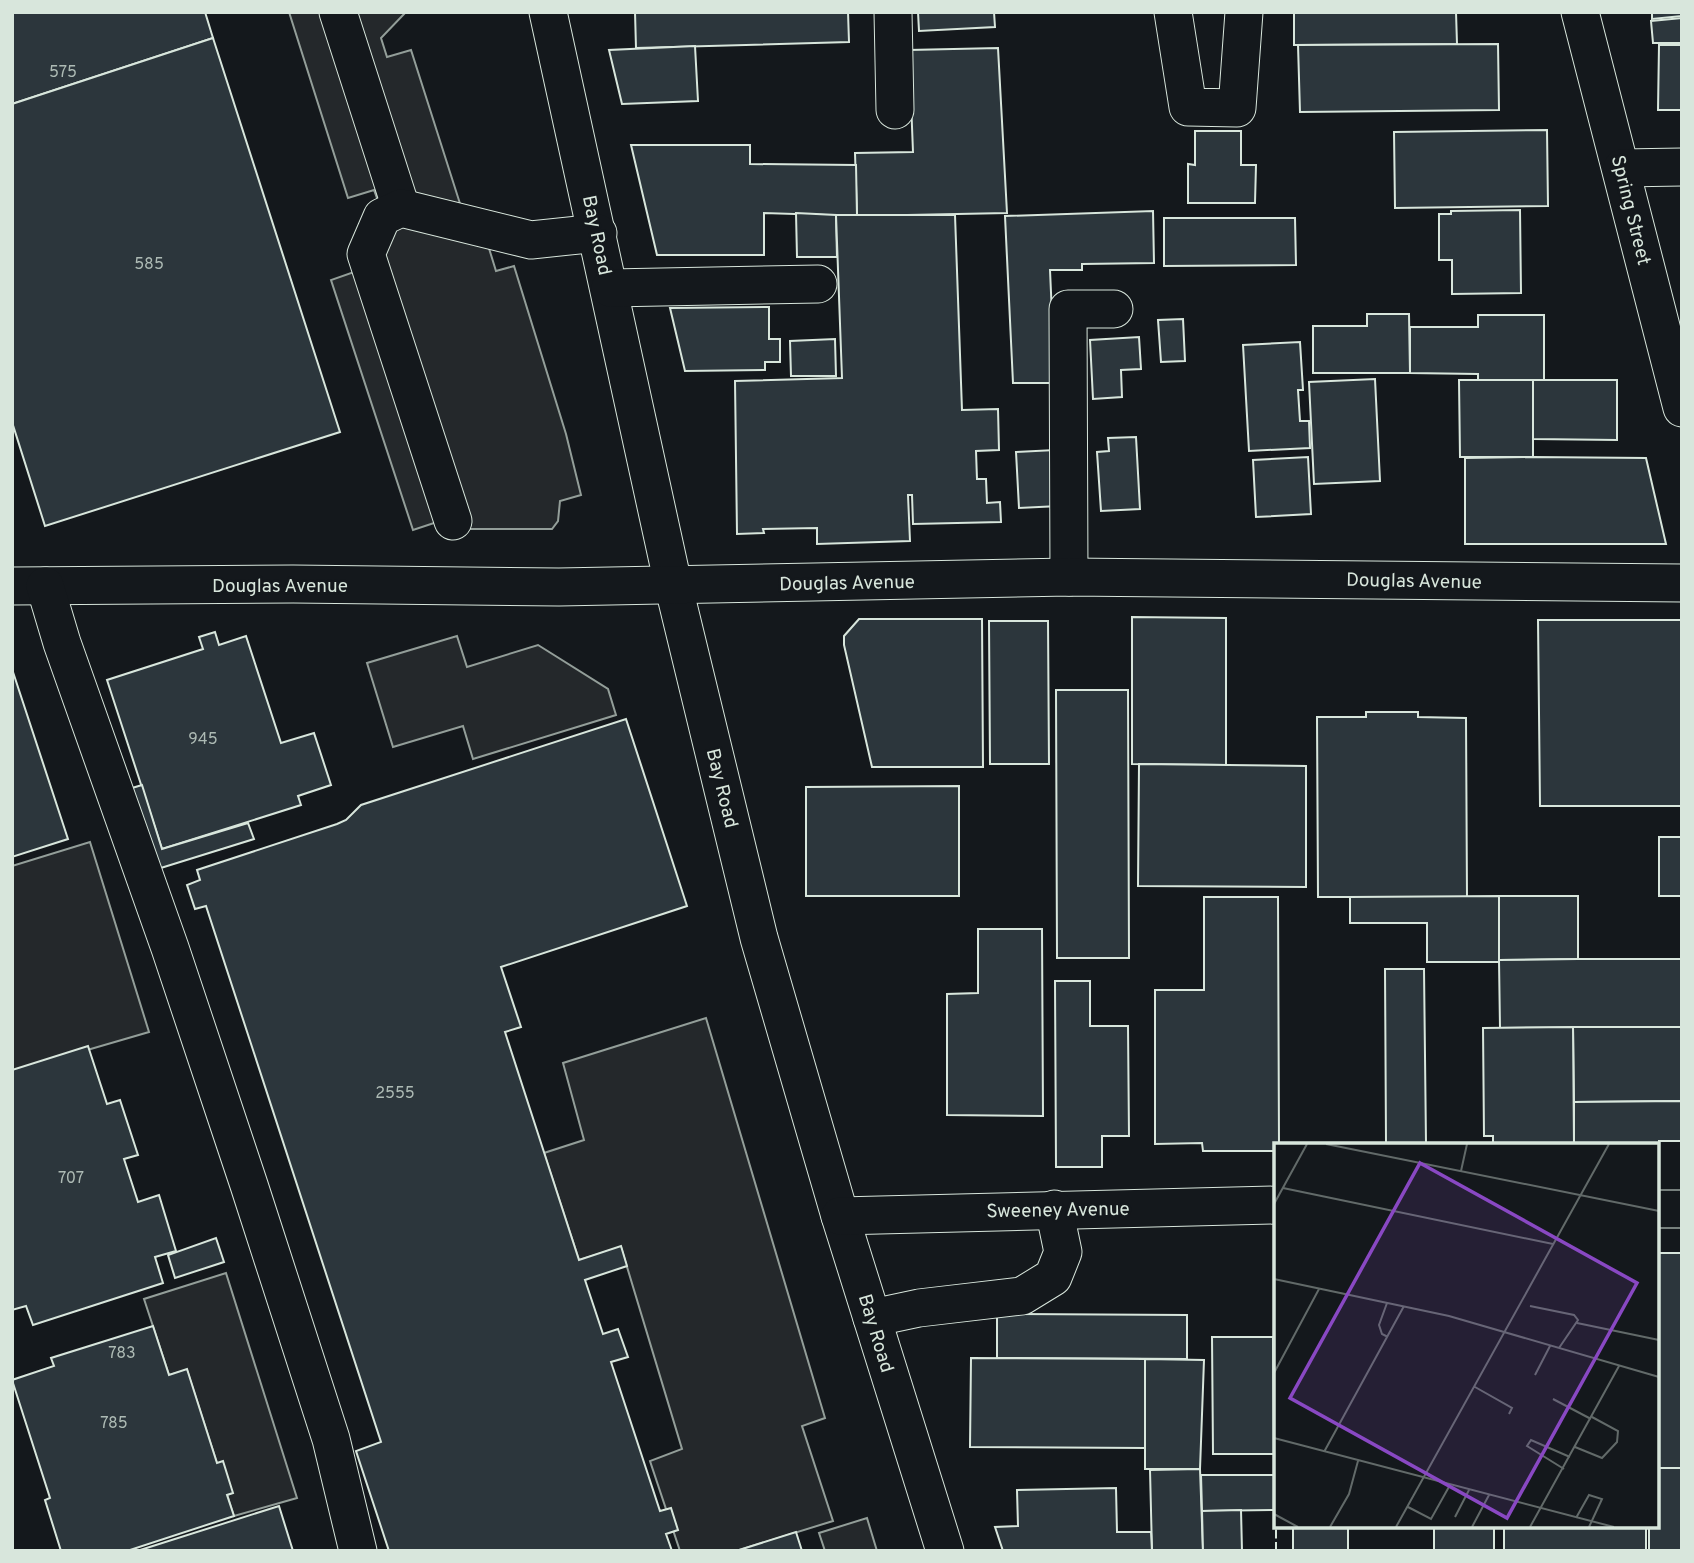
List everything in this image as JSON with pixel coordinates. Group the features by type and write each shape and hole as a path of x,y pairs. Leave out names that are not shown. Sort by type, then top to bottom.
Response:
{"street":[{"path":"338,12 401,208"},
{"name":"Bay Road","path":"548,12 673,584 759,938 840,1216 945,1551"},
{"path":"893,12 895,110"},
{"path":"1172,12 1188,107 1237,108 1244,12"},
{"name":"Spring Street","path":"1580,12 1622,168 1668,295 1682,408"},
{"path":"1622,168 1682,167"},
{"path":"453,520 366,254 382,217 401,208 531,240 598,233"},
{"path":"610,288 818,284"},
{"path":"1069,577 1068,309 1114,309"},
{"name":"Douglas Avenue","path":"28,586 293,584 559,587 1069,577 1682,583"},
{"path":"28,586 62,643 170,948 331,1439 358,1551"},
{"name":"Sweeney Avenue","path":"840,1216 1274,1205"},
{"path":"872,1318 919,1308 1022,1296 1053,1277 1063,1252 1055,1209"},
{"path":"1659,1209 1682,1209"}],"shaded area":[{"path":"289,12 406,12 381,38 387,57 411,50 463,213 479,216 496,271 514,266 566,434 581,495 560,501 558,521 552,529 440,529 437,522 413,530 331,280 357,271 378,201 374,190 348,198"},
{"path":"457,636 467,667 538,645 608,689 616,715 473,759 463,726 393,747 367,663"},
{"path":"90,842 149,1032 12,1072 12,866"},
{"path":"706,1018 825,1418 802,1426 833,1521 736,1551 680,1551 650,1461 682,1449 621,1247 579,1260 544,1153 584,1140 563,1063"},
{"path":"226,1273 297,1498 234,1516 187,1370 169,1375 144,1299"},
{"path":"867,1518 877,1551 825,1551 819,1533"}],"building":[{"path":"12,12 205,12 213,38 12,104"},
{"path":"635,12 848,12 849,42 636,48"},
{"path":"918,12 994,12 995,27 919,31"},
{"path":"1294,12 1456,12 1457,44 1294,45"},
{"path":"1652,12 1682,12 1682,16 1652,19"},
{"path":"1682,18 1682,43 1653,43 1651,21"},
{"path":"213,38 340,432 45,526 12,422 12,104"},
{"path":"1498,44 1499,110 1300,112 1298,45"},
{"path":"1659,45 1682,45 1682,110 1658,110"},
{"path":"695,46 698,101 622,104 609,50"},
{"path":"998,48 1007,213 857,216 855,153 913,152 909,50"},
{"path":"1547,130 1548,206 1395,208 1394,132"},
{"path":"1195,131 1241,131 1241,165 1256,165 1255,203 1188,203 1188,164 1195,165"},
{"path":"631,145 750,145 750,164 856,165 857,216 764,213 764,255 657,255"},
{"path":"1520,210 1521,293 1452,294 1452,260 1439,260 1439,214 1451,214 1451,211"},
{"path":"1153,211 1154,263 1082,264 1082,270 1050,270 1055,383 1013,383 1005,216"},
{"path":"796,213 836,215 837,257 797,257"},
{"path":"836,215 955,215 962,410 998,409 999,450 976,451 977,479 986,479 987,503 1000,502 1001,522 913,524 912,495 908,495 910,541 817,544 817,528 763,529 764,533 737,534 735,381 842,378"},
{"path":"1164,218 1295,218 1296,265 1164,266"},
{"path":"769,307 769,339 780,339 780,362 765,362 765,370 685,371 670,308"},
{"path":"1367,314 1409,314 1410,373 1313,373 1313,326 1367,326"},
{"path":"1478,315 1544,315 1544,380 1478,380 1478,374 1410,373 1410,327 1478,327"},
{"path":"1183,319 1185,361 1161,362 1158,320"},
{"path":"1139,337 1141,369 1121,370 1122,397 1093,399 1090,340"},
{"path":"835,339 836,376 791,376 790,341"},
{"path":"1300,342 1303,390 1298,390 1300,421 1309,421 1310,448 1249,451 1243,345"},
{"path":"1375,379 1380,481 1314,484 1309,382"},
{"path":"1459,380 1533,380 1533,457 1460,457"},
{"path":"1533,380 1617,380 1617,440 1533,439"},
{"path":"1136,437 1140,509 1101,511 1097,452 1109,451 1108,438"},
{"path":"1055,450 1059,506 1019,508 1016,452"},
{"path":"1308,457 1311,514 1256,517 1253,460"},
{"path":"1465,458 1646,458 1666,544 1465,544"},
{"path":"1132,617 1226,618 1226,765 1132,764"},
{"path":"859,619 982,619 983,767 872,767 844,645 844,636"},
{"path":"1538,620 1682,620 1682,806 1540,806"},
{"path":"989,621 1048,621 1049,764 990,764"},
{"path":"215,632 219,645 246,636 281,743 314,733 331,785 298,796 301,805 162,849 107,680 203,649 199,637"},
{"path":"12,669 68,839 12,857"},
{"path":"1056,690 1128,690 1129,958 1057,958"},
{"path":"1366,712 1418,712 1418,717 1466,718 1467,897 1318,897 1317,717 1366,717"},
{"path":"626,719 687,906 501,967 521,1027 505,1032 579,1260 621,1246 627,1266 585,1280 603,1334 618,1329 628,1357 611,1362 660,1511 671,1508 678,1530 666,1534 672,1551 389,1551 356,1451 381,1442 206,906 195,909 187,885 200,880 197,870 337,824 346,820 361,805"},
{"path":"1139,764 1306,766 1306,887 1138,886"},
{"path":"142,785 162,849 248,823 254,839 148,872 122,791"},
{"path":"959,786 959,896 806,896 806,787"},
{"path":"1659,837 1682,837 1682,896 1659,896"},
{"path":"1499,896 1578,896 1578,959 1499,960"},
{"path":"1499,896 1499,962 1427,962 1427,923 1350,923 1350,897"},
{"path":"1204,897 1278,897 1279,1143 1274,1143 1274,1151 1203,1151 1202,1143 1155,1144 1155,990 1204,990"},
{"path":"978,929 1042,929 1043,1116 947,1115 947,994 978,993"},
{"path":"1682,959 1682,1027 1500,1028 1499,960"},
{"path":"1385,969 1424,969 1426,1143 1386,1143"},
{"path":"1055,981 1090,981 1090,1026 1128,1026 1129,1136 1102,1136 1102,1167 1056,1167"},
{"path":"1573,1027 1682,1027 1682,1101 1574,1102"},
{"path":"1573,1027 1574,1143 1493,1143 1493,1136 1484,1136 1483,1028"},
{"path":"88,1046 107,1104 120,1100 138,1155 124,1159 138,1202 159,1195 176,1251 155,1257 163,1283 33,1325 26,1306 12,1310 12,1070"},
{"path":"1682,1101 1682,1141 1574,1143 1574,1102"},
{"path":"216,1238 224,1262 175,1278 168,1255"},
{"path":"1659,1253 1682,1253 1682,1468 1659,1468"},
{"path":"997,1314 1187,1315 1187,1359 997,1358"},
{"path":"153,1326 169,1375 187,1369 217,1463 223,1461 233,1493 227,1495 234,1516 127,1551 61,1551 45,1500 50,1498 12,1380 54,1366 51,1358"},
{"path":"1212,1337 1273,1337 1274,1454 1213,1454"},
{"path":"971,1358 1145,1359 1145,1448 970,1447"},
{"path":"1145,1359 1204,1360 1200,1469 1145,1469"},
{"path":"1659,1468 1682,1468 1682,1551 1649,1551 1649,1528 1659,1528"},
{"path":"1200,1469 1203,1551 1152,1551 1150,1470"},
{"path":"1201,1475 1274,1475 1274,1510 1202,1511"},
{"path":"1116,1488 1117,1532 1151,1532 1152,1551 1003,1551 995,1527 1018,1526 1017,1490"},
{"path":"279,1506 293,1551 137,1551"},
{"path":"1241,1510 1242,1551 1203,1551 1202,1511"},
{"path":"1293,1528 1348,1528 1348,1551 1293,1551"},
{"path":"1434,1528 1494,1528 1494,1551 1434,1551"},
{"path":"1504,1528 1646,1528 1646,1551 1504,1551"},
{"path":"796,1532 802,1551 736,1551"}],"fence":[{"path":"1276,1528 1276,1551"}]}
